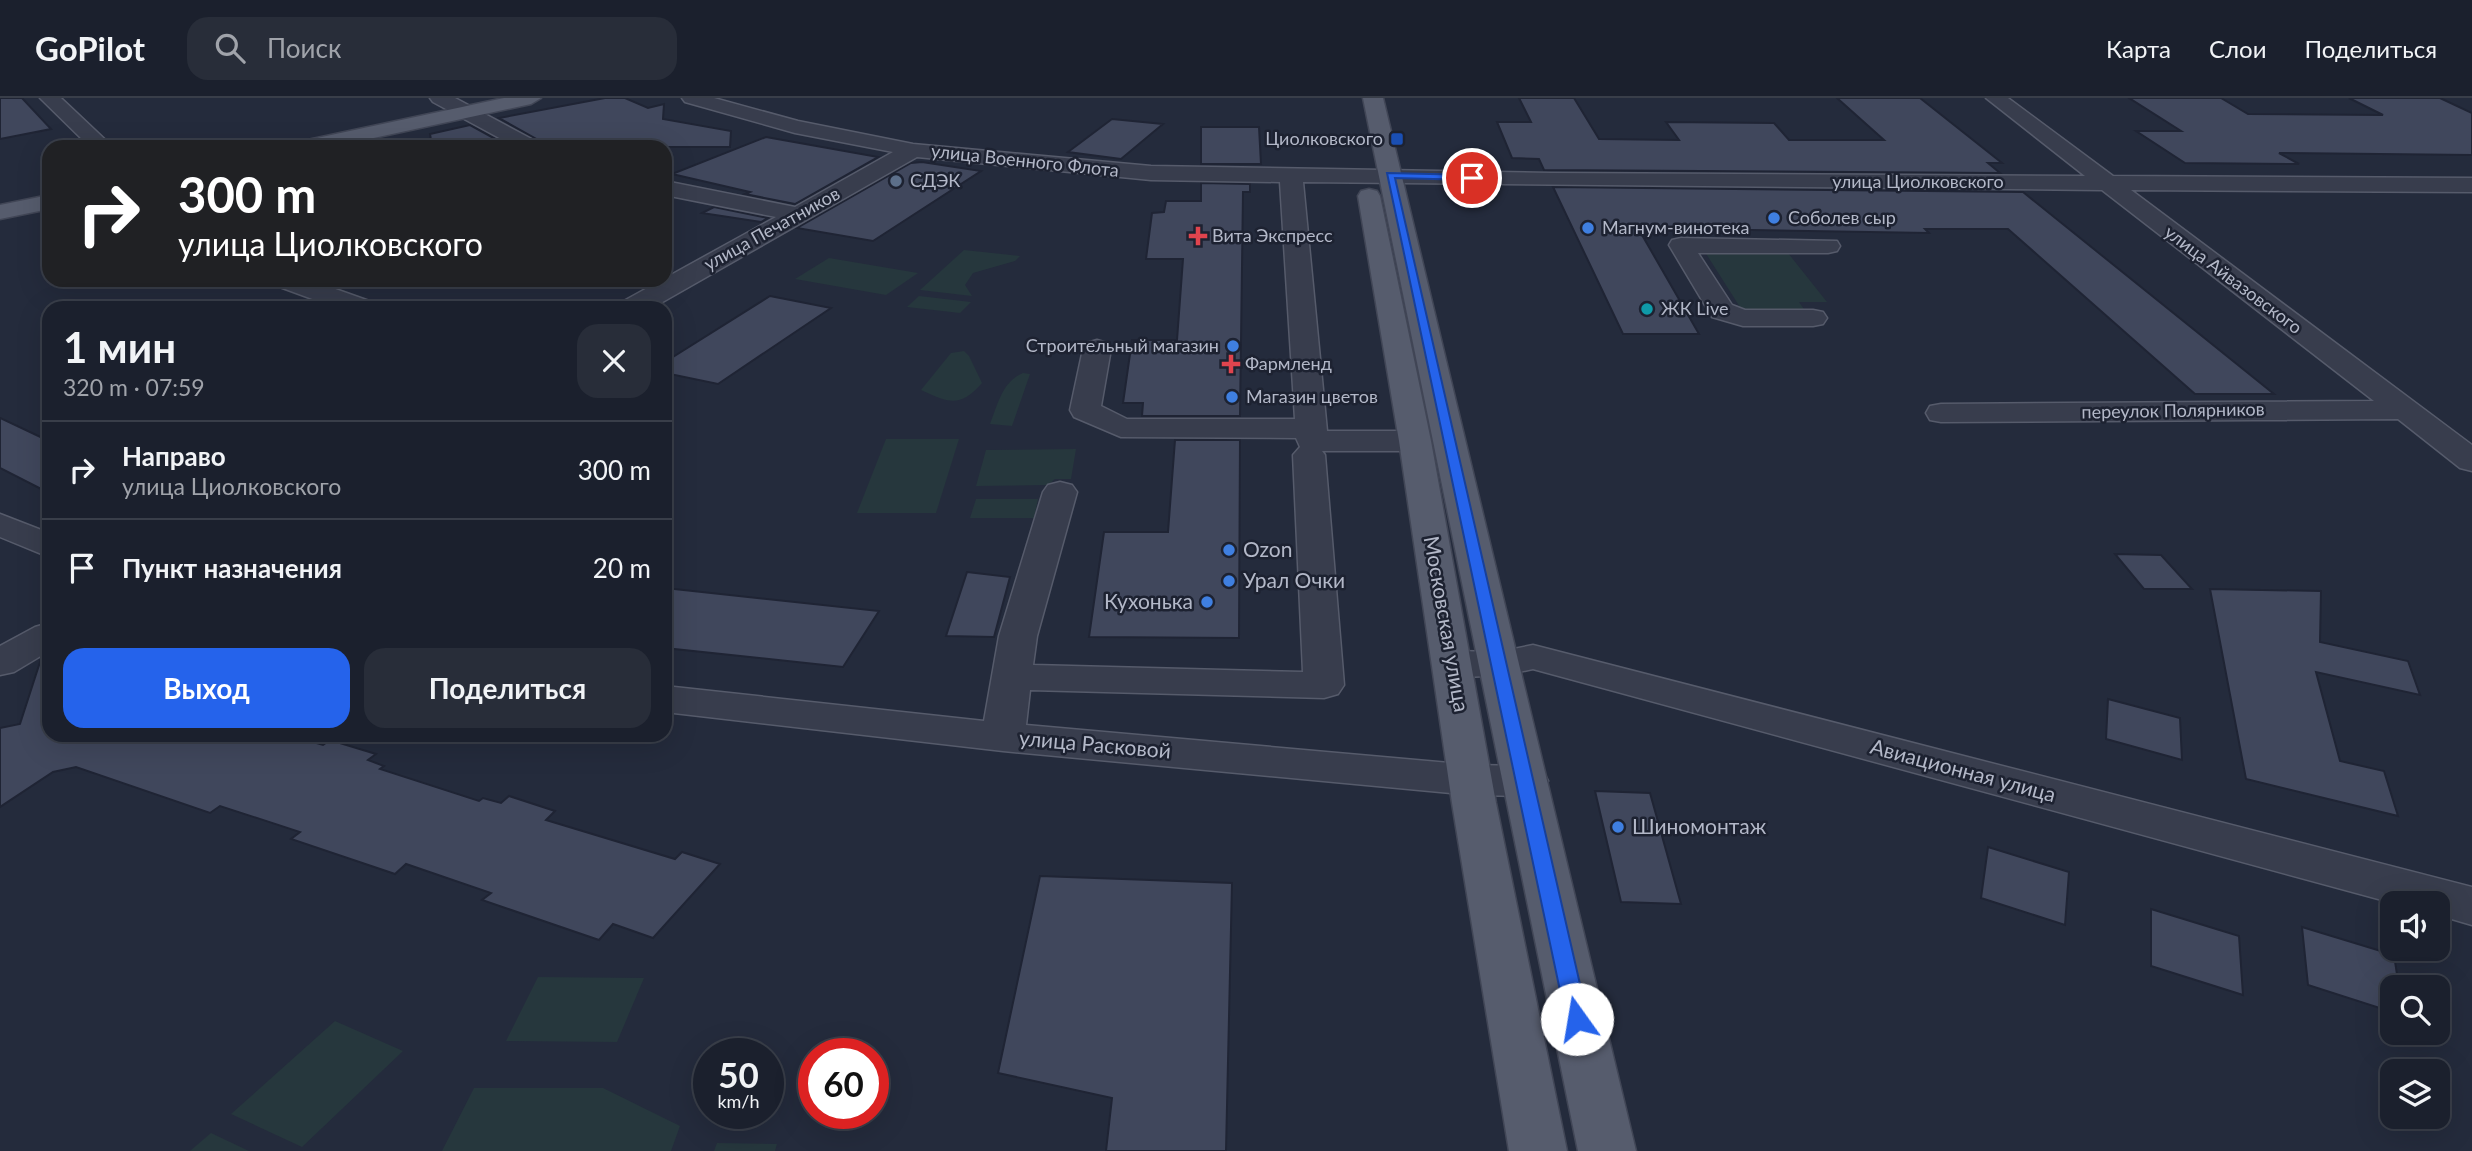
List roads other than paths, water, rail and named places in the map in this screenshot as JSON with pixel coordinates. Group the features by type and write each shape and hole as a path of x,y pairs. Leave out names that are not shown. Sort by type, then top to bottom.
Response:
{"main road":[{"path":"335,140 531,98"},
{"name":"Московская улица","path":"1373,98 1372,168 1472,780 1538,1151"},
{"name":"Московская улица","path":"1372,168 1499,664 1607,1151"},
{"path":"0,212 42,203"}],"street":[{"path":"50,98 95,140"},
{"path":"440,98 518,140"},
{"name":"улица Военного Флота","path":"692,98 796,127 913,150 1048,165 1151,173 1291,176 1372,168"},
{"name":"улица Айвазовского","path":"1996,98 2472,461"},
{"name":"улица Печатников","path":"672,285 913,150"},
{"name":"улица Циолковского","path":"1372,168 1587,180 2472,185"},
{"path":"1011,677 1324,685 1291,176"},
{"path":"672,189 797,214"},
{"path":"1813,318 1743,318 1722,311 1681,245 1712,237 1828,246"},
{"path":"305,287 343,301"},
{"name":"улица Печатников","path":"644,301 669,287"},
{"path":"1097,349 1085,410 1121,428 1234,432 1310,442 1415,441"},
{"name":"переулок Полярников","path":"1941,413 2405,410"},
{"path":"1003,737 1018,636 1060,492"},
{"path":"0,524 42,543"},
{"path":"0,663 42,639"},
{"name":"Авиационная улица","path":"1453,663 1499,664 1533,657 2472,906"},
{"name":"улица Расковой","path":"672,700 1003,737 1472,780 1526,781"}],"place":[{"name":"Циолковского","path":"1397,139"},
{"name":"СДЭК","path":"896,181"},
{"name":"Соболев сыр","path":"1774,218"},
{"name":"Магнум-винотека","path":"1588,228"},
{"name":"Вита Экспресс","path":"1198,236"},
{"name":"ЖК Live","path":"1647,309"},
{"name":"Строительный магазин","path":"1233,346"},
{"name":"Фармленд","path":"1231,364"},
{"name":"Магазин цветов","path":"1232,397"},
{"name":"Ozon","path":"1229,550"},
{"name":"Урал Очки","path":"1229,581"},
{"name":"Кухонька","path":"1207,602"},
{"name":"Шиномонтаж","path":"1618,827"}]}
